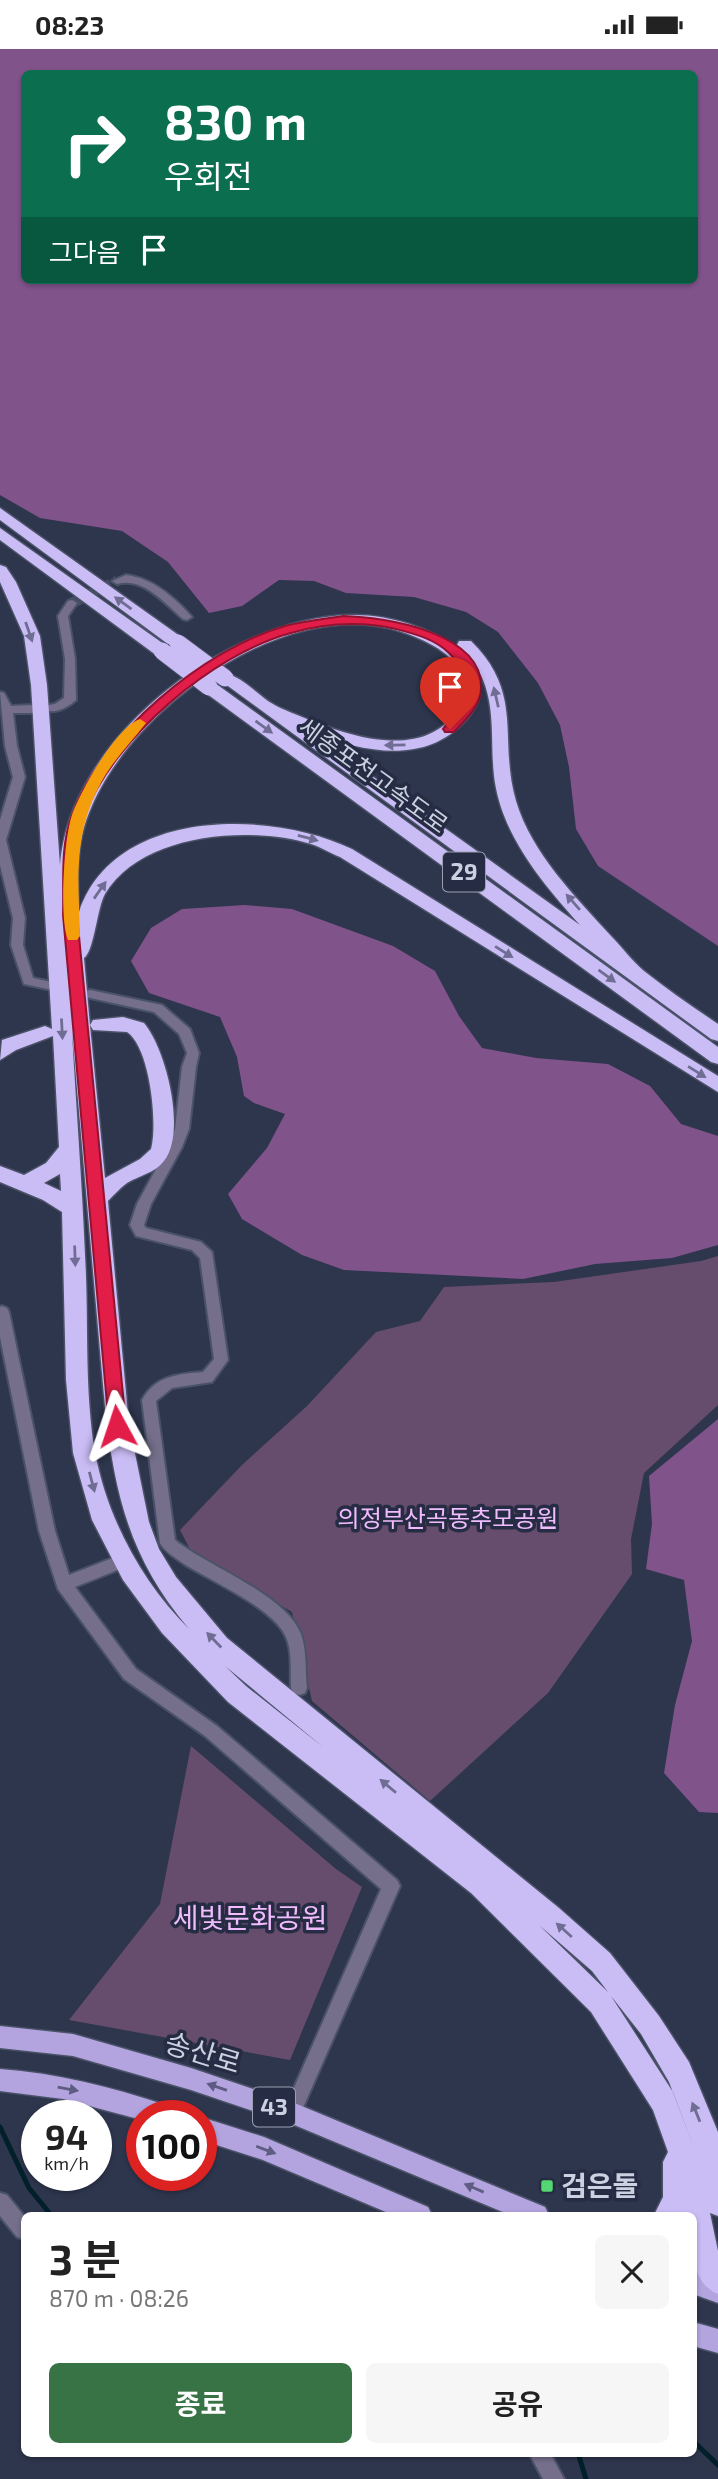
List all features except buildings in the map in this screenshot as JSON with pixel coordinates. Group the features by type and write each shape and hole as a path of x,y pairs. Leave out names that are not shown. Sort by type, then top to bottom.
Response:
{"highway":[{"name":"세종포천고속도로","path":"0,513 170,647 718,1057"},
{"name":"세종포천고속도로","path":"0,533 170,647"},
{"path":"0,570 32,636 39,685 69,1149 77,1380 84,1453 103,1520 131,1573 170,1626 237,1694 480,1884 600,2003 663,2102 689,2169 696,2212"},
{"path":"55,905 64,827 79,790 98,758 137,713 172,684 233,644 283,624 315,616 372,612 418,621 447,634 468,646 486,668 497,691 501,768 507,801 516,824 534,857 634,973"},
{"path":"268,709 352,741 394,747 425,742 450,729 468,709 475,693 474,678 467,664 450,647 425,632 373,620 343,620 287,630 228,656 155,707 122,740 99,774 78,815 71,866 70,915 83,986 92,1156 120,1452 143,1540 174,1597 219,1646 550,1917 601,1962 650,2025 680,2072 709,2144 718,2201"},
{"name":"세종포천고속도로","path":"217,682 268,709 718,1034"},
{"path":"83,986 91,904 102,885 124,864 148,849 180,837 232,830 269,831 313,838 346,853 718,1085"},
{"path":"97,1199 120,1177 152,1164 163,1147 162,1116 154,1061 148,1041 139,1029 124,1024 100,1025"},
{"path":"0,1053 9,1045 45,1033"},
{"path":"25,1184 53,1168 69,1149"},
{"path":"92,1156 113,1168 136,1171"},
{"path":"0,1174 50,1193 72,1207"},
{"path":"667,2112 677,2164 677,2200 670,2212"},
{"path":"697,2219 702,2250 718,2280"}],"main road":[{"name":"송산로","path":"0,2037 73,2045 191,2079 292,2113 530,2212"},
{"path":"0,2080 27,2082 126,2103"},
{"name":"43","path":"217,2133 264,2149 414,2212"},
{"path":"697,2283 718,2291"},
{"path":"697,2334 718,2341"}],"street":[{"path":"117,581 123,578 139,580 187,617"},
{"path":"47,708 58,707 70,700 70,659 63,616 72,603"},
{"path":"0,695 7,710 10,746 19,777 0,840 19,918 17,945 28,981 51,986"},
{"path":"7,710 33,709"},
{"path":"83,986 158,1008 185,1032 193,1053 188,1067 182,1129 137,1225 141,1232 196,1246 207,1256 221,1360 207,1378 171,1380 155,1390 149,1400 163,1545 279,1612 292,1632 299,1688"},
{"path":"2,1312 47,1531 64,1584 130,1674 211,1731 391,1886 292,2113"},
{"path":"64,1584 115,1564"},
{"path":"0,2202 21,2226"},
{"path":"542,2457 554,2479"}],"green space":[{"name":"의정부산곡동추모공원","path":"718,1256 718,1405 644,1473 631,1539 632,1574 548,1693 430,1801 312,1701 292,1612 193,1555 180,1530 242,1465 307,1406 376,1332 420,1321 444,1287 554,1282 701,1261"},
{"name":"세빛문화공원","path":"191,1746 336,1869 362,1887 290,2060 69,2020 160,1904"}],"shaded area":[{"path":"0,49 718,49 718,946 598,866 576,829 569,767 560,725 538,683 498,632 466,612 414,597 346,593 314,581 279,580 242,606 209,613 168,562 122,531 40,518 0,495"},
{"path":"245,905 292,909 393,946 435,971 459,1016 482,1048 536,1058 608,1064 650,1086 681,1124 718,1136 718,1245 672,1258 595,1264 523,1279 344,1270 302,1255 242,1219 228,1194 267,1148 285,1114 254,1103 244,1096 237,1057 220,1017 149,993 131,961 151,928 182,909"},
{"path":"718,1419 718,1813 699,1812 664,1773 675,1705 692,1641 684,1580 646,1569 652,1524 649,1476"}],"waterway":[{"path":"0,2127 29,2188 49,2212"},
{"path":"697,2445 718,2465"},
{"path":"579,2457 586,2479"}],"tunnel":[{"path":"72,603 117,581"}],"slow traffic":[{"path":"72,936 71,854 78,815 99,774 122,740 140,723"}],"place":[{"name":"검은돌","path":"547,2186"}],"route":[{"path":"117,1426 70,915 71,854 78,815 99,774 122,740 155,707 228,656 287,630 316,623 373,620 425,632 450,647 467,664 474,678 475,693 468,709 450,729"}]}
